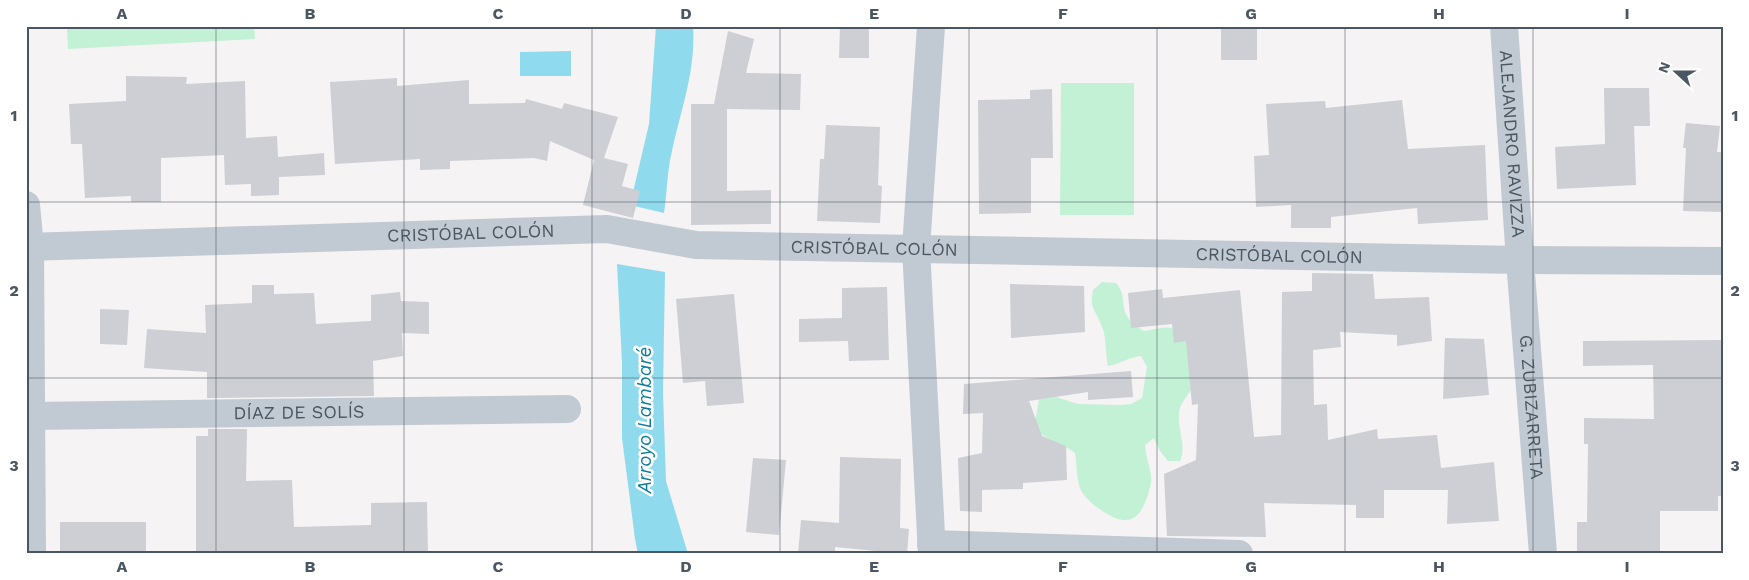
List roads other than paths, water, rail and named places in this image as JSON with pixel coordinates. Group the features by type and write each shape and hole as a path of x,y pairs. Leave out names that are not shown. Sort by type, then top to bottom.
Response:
{"street":[{"path":"931,26 916,248 931,549 1240,554"},
{"name":"ALEJANDRO RAVIZZA","path":"1504,26 1520,260"},
{"path":"26,206 32,554"},
{"name":"CRISTÓBAL COLÓN","path":"28,247 607,229 696,246 916,248 1520,260 1723,260"},
{"name":"G. ZUBIZARRETA","path":"1520,260 1543,554"},
{"name":"DÍAZ DE SOLÍS","path":"30,416 567,409"}],"water":[{"path":"656,26 693,26 690,74 670,159 664,213 630,205 649,124"},
{"path":"571,51 571,76 520,76 520,52"},
{"name":"Arroyo Lambaré","path":"617,264 665,272 663,393 666,481 688,554 638,554 622,438 622,363"}]}
